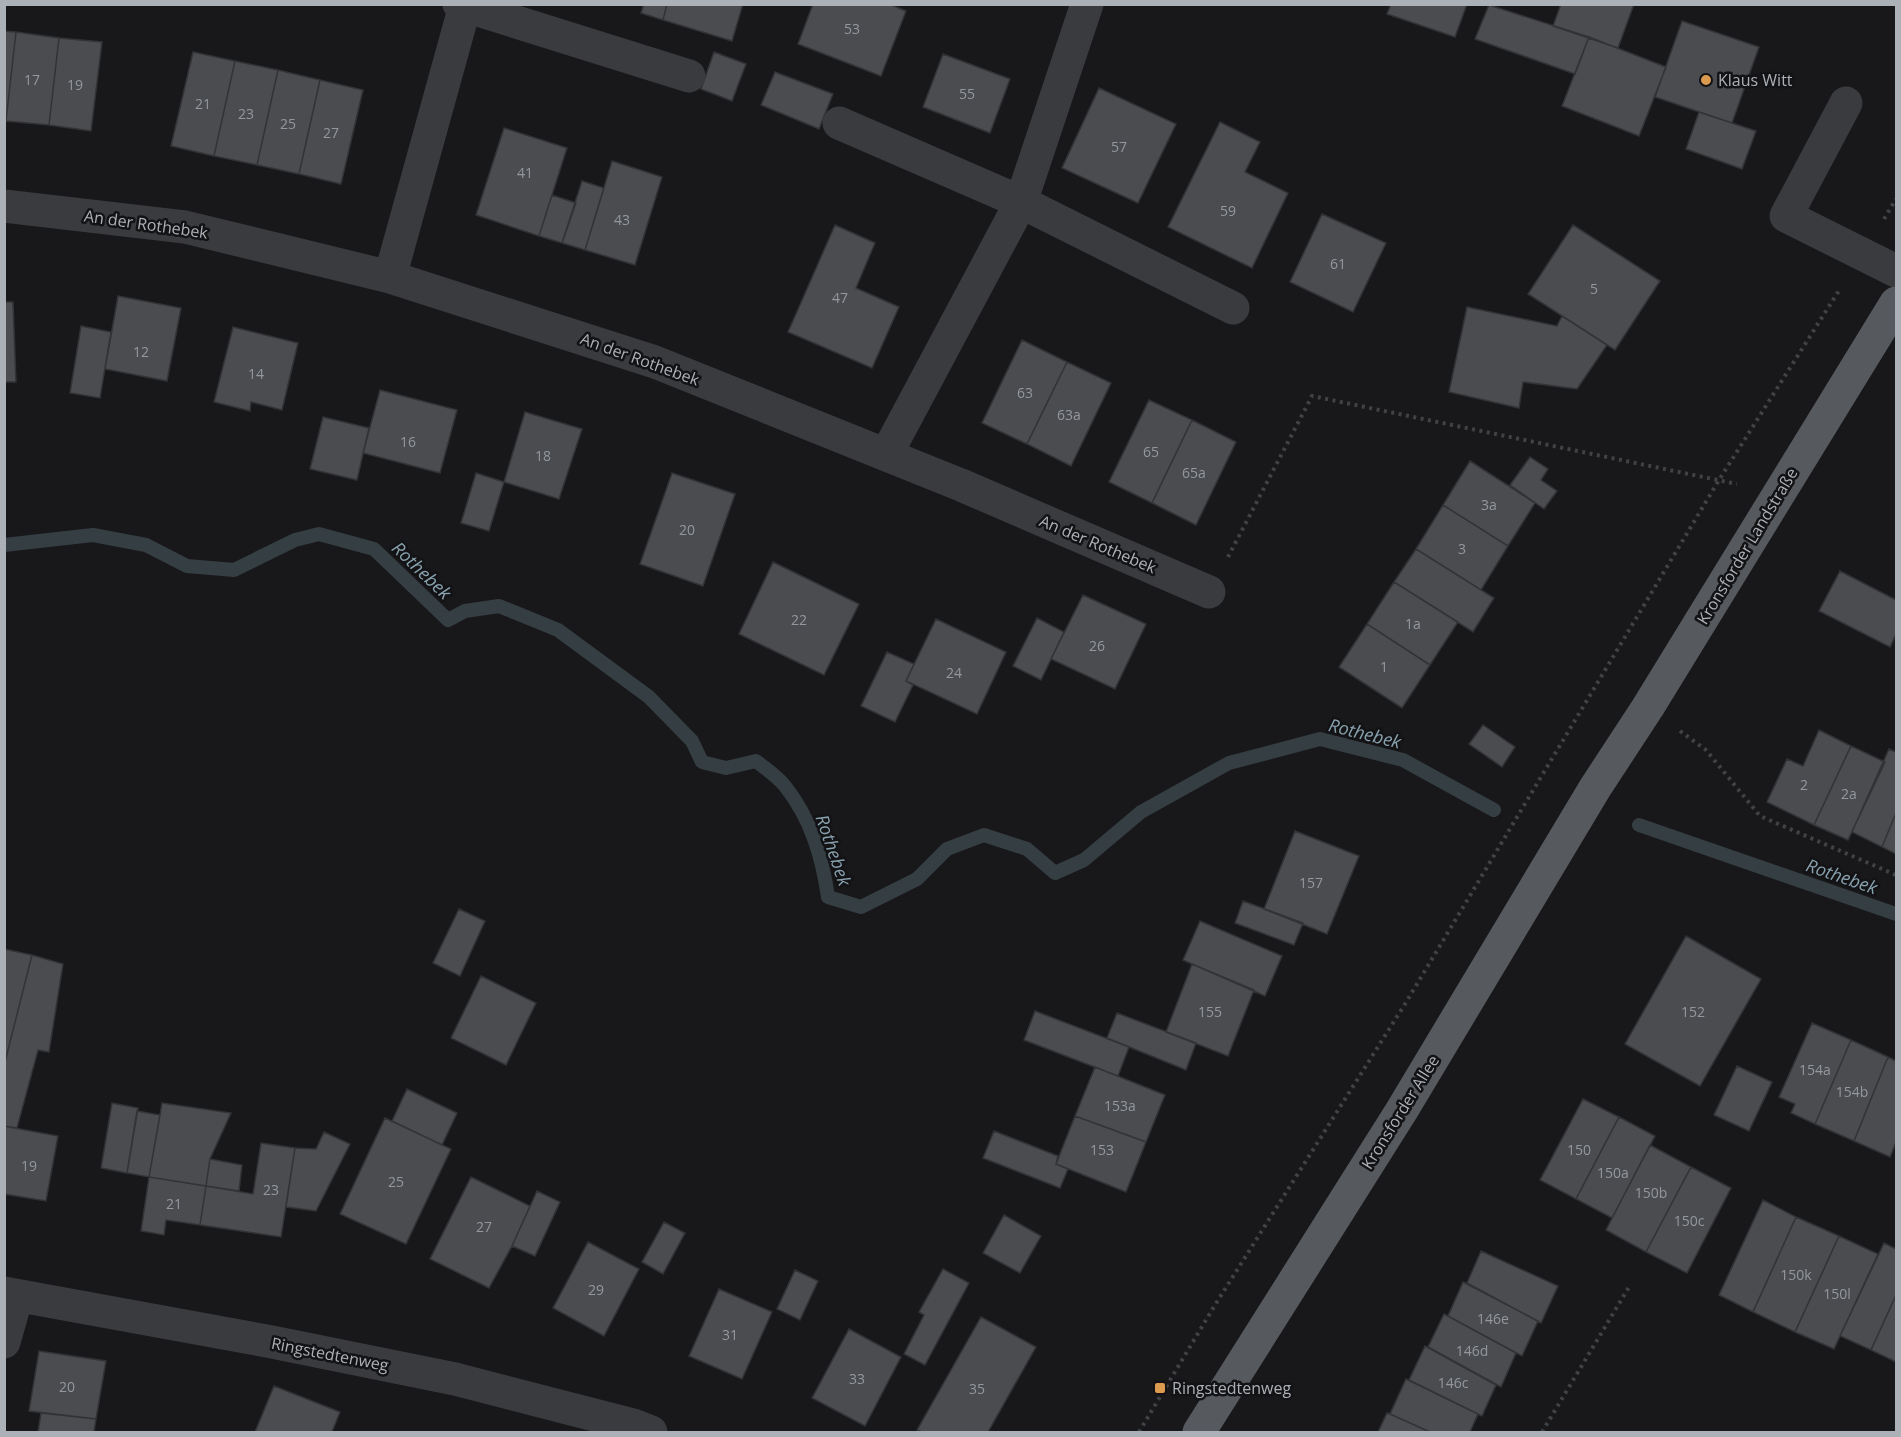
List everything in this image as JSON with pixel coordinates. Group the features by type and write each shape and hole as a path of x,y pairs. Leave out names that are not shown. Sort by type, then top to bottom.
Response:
{"main road":[{"name":"Kronsforder Landstraße","path":"1595,788 1648,707 1896,303"},
{"name":"Kronsforder Allee","path":"1199,1432 1402,1110 1595,788"}],"street":[{"path":"886,455 1020,202 1087,4"},
{"path":"390,277 462,5 689,76"},
{"path":"1846,103 1786,216 1896,272"},
{"path":"839,123 1020,202 1233,308"},
{"name":"An der Rothebek","path":"4,206 184,227 390,277 655,362 961,485 1209,592"},
{"path":"4,1342 11,1294"},
{"name":"Ringstedtenweg","path":"11,1294 455,1379 633,1425 651,1432"}],"path":[{"path":"1139,1432 1215,1305 1405,1004 1719,480 1896,199"},
{"path":"1209,592 1312,396 1779,493"},
{"path":"1648,707 1706,750 1760,816 1896,875"},
{"path":"1542,1432 1629,1287"}],"building":[{"path":"644,4 667,4 663,20 641,13"},
{"path":"667,4 743,4 732,41 663,20"},
{"path":"813,4 889,4 906,11 881,76 798,44"},
{"path":"1391,4 1467,4 1455,37 1387,14"},
{"path":"1561,4 1634,4 1618,48 1553,26"},
{"path":"1489,5 1589,37 1575,74 1475,39"},
{"path":"1682,21 1759,47 1732,123 1655,97"},
{"path":"4,31 16,32 6,121 4,121"},
{"path":"16,32 59,38 49,125 6,121"},
{"path":"1589,37 1666,67 1639,136 1562,106"},
{"path":"59,38 102,42 91,131 49,125"},
{"path":"193,52 235,61 214,156 171,146"},
{"path":"714,52 746,64 732,101 701,89"},
{"path":"943,54 1010,79 990,133 923,107"},
{"path":"235,61 278,70 257,165 214,156"},
{"path":"278,70 320,80 299,174 257,165"},
{"path":"775,72 833,94 819,129 761,105"},
{"path":"320,80 363,90 341,184 299,174"},
{"path":"1099,88 1176,124 1138,203 1062,168"},
{"path":"1699,112 1756,131 1742,169 1686,149"},
{"path":"1220,122 1260,142 1245,172 1288,193 1252,268 1168,227"},
{"path":"504,128 567,148 539,236 476,215"},
{"path":"612,161 662,177 635,265 585,250"},
{"path":"582,181 604,188 585,250 562,243"},
{"path":"552,195 576,203 562,243 539,236"},
{"path":"1322,214 1386,243 1353,312 1290,282"},
{"path":"835,225 875,243 856,288 899,307 872,368 788,332"},
{"path":"1573,225 1660,281 1615,350 1528,294"},
{"path":"118,296 181,308 167,381 105,369"},
{"path":"4,302 13,302 16,382 4,382"},
{"path":"1467,307 1557,326 1562,316 1607,345 1577,389 1523,382 1519,408 1449,392"},
{"path":"81,326 111,332 100,398 70,393"},
{"path":"233,327 298,343 282,410 251,402 250,411 214,402"},
{"path":"1022,340 1067,362 1027,444 982,423"},
{"path":"1067,362 1111,383 1071,466 1027,444"},
{"path":"380,390 457,410 440,473 363,453"},
{"path":"1149,400 1192,420 1152,503 1109,482"},
{"path":"525,412 582,429 559,499 504,482"},
{"path":"323,417 369,428 357,480 310,469"},
{"path":"1192,420 1236,442 1196,525 1152,503"},
{"path":"1530,457 1548,469 1541,480 1557,491 1544,509 1510,485"},
{"path":"1470,461 1535,503 1508,546 1443,505"},
{"path":"476,473 504,482 489,531 461,523"},
{"path":"672,473 735,494 703,586 640,564"},
{"path":"1443,505 1508,546 1481,590 1416,549"},
{"path":"1416,549 1494,598 1473,632 1394,582"},
{"path":"773,562 859,604 824,675 739,634"},
{"path":"1840,571 1896,600 1896,634 1890,647 1819,611"},
{"path":"1394,582 1458,622 1430,665 1367,624"},
{"path":"1083,595 1146,624 1115,689 1051,659"},
{"path":"1037,618 1064,632 1041,680 1013,666"},
{"path":"936,619 1006,652 977,714 906,681"},
{"path":"1367,624 1430,665 1402,708 1339,667"},
{"path":"887,652 914,664 906,681 913,685 895,722 861,706"},
{"path":"1483,725 1515,747 1502,767 1469,744"},
{"path":"1819,730 1851,746 1814,825 1767,802 1787,759 1803,766"},
{"path":"1851,746 1885,762 1848,840 1814,825"},
{"path":"1889,749 1896,752 1896,813 1882,847 1852,832"},
{"path":"1896,813 1896,854 1882,847"},
{"path":"1295,831 1359,856 1327,934 1264,909"},
{"path":"1243,901 1303,923 1294,945 1235,923"},
{"path":"459,909 485,921 460,976 433,963"},
{"path":"1200,921 1282,956 1265,996 1183,960"},
{"path":"1686,936 1761,979 1700,1086 1625,1044"},
{"path":"4,949 32,955 4,1066"},
{"path":"32,955 63,964 49,1052 38,1050 17,1128 4,1126 4,1066"},
{"path":"1192,964 1254,990 1228,1056 1166,1032"},
{"path":"481,976 536,1003 506,1065 451,1038"},
{"path":"1035,1011 1129,1047 1118,1076 1024,1040"},
{"path":"1117,1013 1196,1043 1186,1070 1107,1038"},
{"path":"1812,1023 1851,1040 1815,1124 1791,1113 1795,1104 1779,1097"},
{"path":"1851,1040 1888,1057 1854,1141 1815,1124"},
{"path":"1888,1057 1896,1061 1896,1142 1890,1157 1854,1141"},
{"path":"1737,1066 1772,1082 1749,1131 1714,1115"},
{"path":"1095,1067 1165,1095 1146,1142 1075,1116"},
{"path":"407,1089 457,1113 442,1145 392,1121"},
{"path":"1583,1099 1619,1117 1576,1199 1540,1180"},
{"path":"112,1103 138,1108 127,1173 101,1168"},
{"path":"162,1103 231,1113 210,1159 206,1186 149,1177"},
{"path":"137,1111 160,1115 149,1177 127,1173"},
{"path":"1075,1116 1146,1142 1126,1192 1056,1164"},
{"path":"1619,1117 1655,1136 1612,1218 1576,1199"},
{"path":"385,1118 451,1149 406,1244 340,1214"},
{"path":"4,1126 58,1136 46,1201 4,1194"},
{"path":"994,1131 1058,1156 1056,1164 1068,1169 1060,1188 983,1158"},
{"path":"324,1132 350,1144 316,1211 286,1207 295,1148 316,1149"},
{"path":"261,1143 295,1148 281,1237 200,1225 206,1186 253,1194"},
{"path":"1650,1145 1691,1167 1646,1252 1606,1230"},
{"path":"210,1159 242,1165 239,1191 206,1186"},
{"path":"1691,1167 1731,1188 1687,1273 1646,1252"},
{"path":"149,1177 206,1186 200,1225 166,1220 164,1235 141,1231"},
{"path":"471,1177 530,1206 489,1288 430,1259"},
{"path":"537,1191 560,1202 535,1256 512,1246"},
{"path":"1763,1200 1796,1217 1753,1312 1719,1295"},
{"path":"1004,1215 1041,1236 1020,1273 983,1253"},
{"path":"1796,1217 1839,1236 1795,1332 1753,1312"},
{"path":"664,1222 685,1233 663,1274 642,1262"},
{"path":"1839,1236 1878,1254 1834,1349 1795,1332"},
{"path":"588,1242 639,1269 604,1336 553,1308"},
{"path":"1884,1243 1896,1249 1896,1295 1871,1350 1840,1336"},
{"path":"1481,1251 1558,1286 1541,1323 1467,1283"},
{"path":"943,1269 969,1283 925,1365 904,1354 924,1315 919,1312"},
{"path":"795,1270 818,1281 800,1320 777,1309"},
{"path":"1463,1282 1538,1321 1522,1356 1448,1316"},
{"path":"719,1289 772,1312 742,1379 689,1356"},
{"path":"1896,1295 1896,1362 1871,1350"},
{"path":"1444,1314 1516,1353 1501,1387 1428,1347"},
{"path":"981,1317 1036,1347 988,1432 922,1432 917,1430"},
{"path":"849,1329 901,1357 865,1426 812,1398"},
{"path":"1425,1346 1496,1385 1482,1416 1409,1380"},
{"path":"39,1351 106,1361 96,1419 29,1411"},
{"path":"1406,1379 1478,1414 1470,1432 1430,1432 1390,1414"},
{"path":"274,1386 340,1412 332,1432 255,1432"},
{"path":"41,1413 96,1419 94,1432 38,1432"},
{"path":"1387,1413 1390,1414 1430,1432 1378,1432"}],"waterway":[{"name":"Rothebek","path":"4,545 93,535 146,545 187,566 234,570 295,540 319,534 374,549 448,620 465,611 499,606 558,630 649,697 692,741 702,762 726,768 756,761 782,782 802,812 819,853 828,897 861,907 917,879 947,849 984,835 1027,849 1055,873 1084,860 1141,812 1229,763 1320,739 1403,760 1494,810"},
{"name":"Rothebek","path":"1639,825 1896,914"}],"place":[{"name":"Klaus Witt","path":"1706,80"},
{"name":"Ringstedtenweg","path":"1160,1388"}]}
